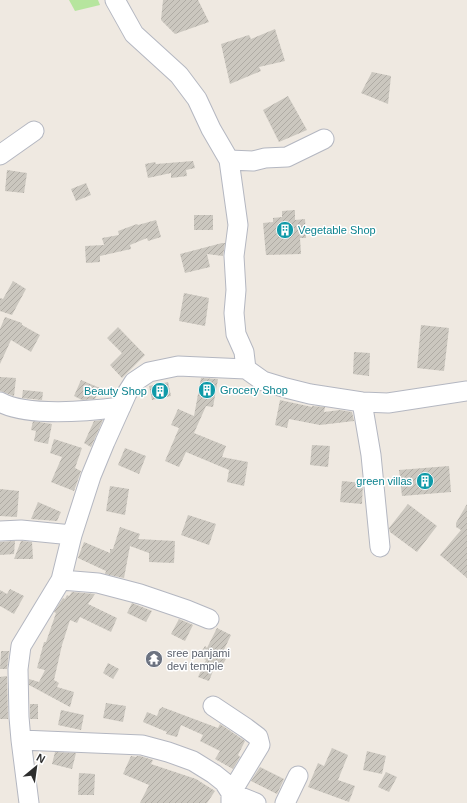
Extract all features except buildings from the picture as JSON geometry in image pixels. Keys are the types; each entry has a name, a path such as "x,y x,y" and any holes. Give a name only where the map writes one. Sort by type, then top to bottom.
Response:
{"street":[{"path":"115,0 134,34 179,75 197,99 211,130 229,160 238,225 234,256 236,290 234,313 236,334 244,352 246,369"},
{"path":"0,155 34,131"},
{"path":"229,160 253,161 265,158 286,157 324,139"},
{"path":"29,803 19,717 18,669 21,646 61,580 72,535 91,476 121,407 134,382 150,372 178,366 246,369 263,381 286,388 310,394 362,402 388,403 467,391"},
{"path":"0,402 7,405 38,411 93,411 121,407"},
{"path":"362,402 371,454 380,546"},
{"path":"0,531 21,530 72,535"},
{"path":"61,580 98,583 140,594 187,610 209,620"},
{"path":"213,706 258,737 260,745 231,798"},
{"path":"21,740 142,745 168,752 193,761 214,774 224,782 231,798"},
{"path":"285,803 298,776"},
{"path":"231,798 256,803"}],"green space":[{"path":"69,0 98,0 100,5 75,11"}],"place":[{"name":"Vegetable Shop","path":"285,230"},
{"name":"Grocery Shop","path":"207,390"},
{"name":"Beauty Shop","path":"160,391"},
{"name":"green villas","path":"425,481"},
{"name":"sree panjami devi temple","path":"154,659"}]}
